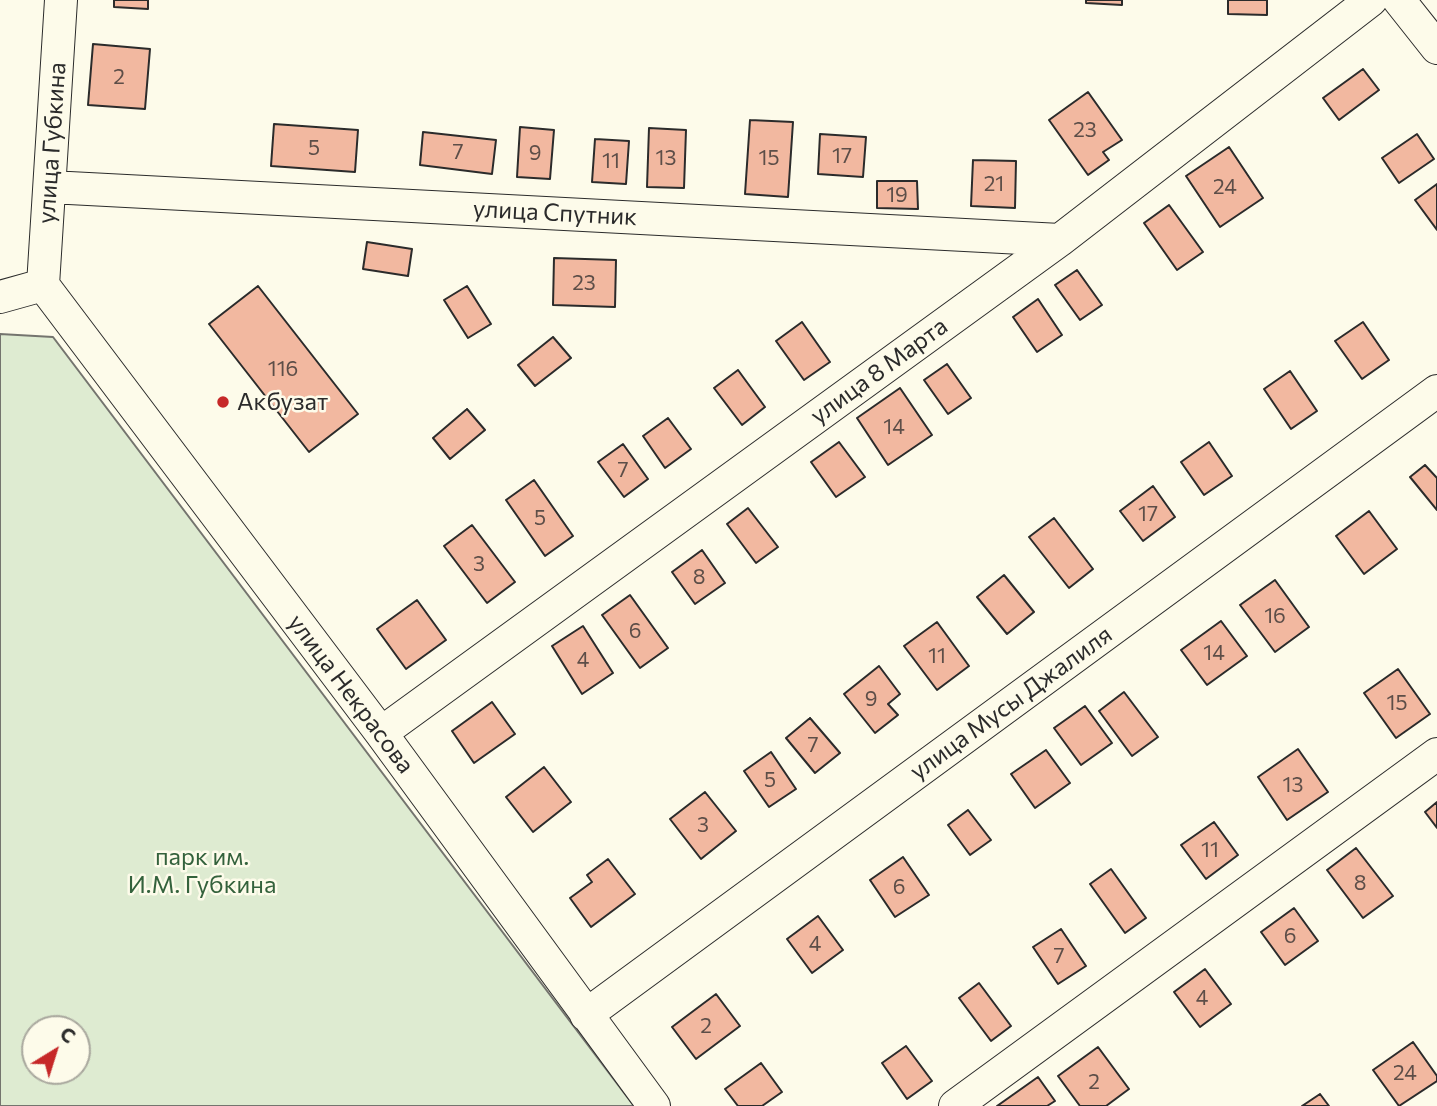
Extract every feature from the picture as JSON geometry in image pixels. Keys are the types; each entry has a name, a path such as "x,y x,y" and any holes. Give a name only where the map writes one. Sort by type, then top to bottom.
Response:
{"street":[{"name":"улица Губкина","path":"43,285 61,0"},
{"name":"улица 8 Марта","path":"381,733 1060,240 1371,0"},
{"path":"1399,0 1437,48"},
{"name":"улица Спутник","path":"50,187 1060,240"},
{"path":"0,297 43,285"},
{"name":"улица Некрасова","path":"43,285 381,733 654,1106"},
{"name":"улица Мусы Джалиля","path":"586,1015 1437,391"},
{"path":"955,1106 1437,754"}],"green space":[{"name":"парк им. И.М. Губкина","path":"0,334 53,337 634,1106 0,1106"}],"building":[{"path":"114,0 148,0 148,9 114,7"},
{"path":"1086,0 1122,0 1122,5 1086,3"},
{"path":"1228,0 1267,0 1267,15 1228,14"},
{"path":"93,44 150,49 145,109 88,105"},
{"path":"1363,69 1379,90 1339,120 1323,98"},
{"path":"1088,92 1122,140 1103,152 1109,160 1088,175 1049,120"},
{"path":"750,120 793,122 788,197 745,194"},
{"path":"274,124 358,130 355,172 271,166"},
{"path":"520,127 554,130 550,179 517,177"},
{"path":"649,128 686,130 684,188 647,187"},
{"path":"423,132 496,140 492,174 420,165"},
{"path":"820,134 866,137 863,177 818,174"},
{"path":"1417,134 1434,159 1399,183 1382,158"},
{"path":"595,139 629,141 626,184 592,182"},
{"path":"1229,147 1263,198 1220,227 1186,176"},
{"path":"973,160 1016,161 1015,208 971,206"},
{"path":"877,181 917,181 918,209 877,208"},
{"path":"1437,184 1437,230 1415,200"},
{"path":"1169,205 1203,252 1177,270 1144,223"},
{"path":"367,242 412,249 408,276 363,269"},
{"path":"554,258 616,260 615,307 553,305"},
{"path":"1077,270 1102,305 1080,320 1055,285"},
{"path":"258,286 358,414 309,452 209,324"},
{"path":"467,286 491,324 468,338 444,300"},
{"path":"1038,299 1062,335 1037,352 1013,317"},
{"path":"802,322 830,362 804,380 776,341"},
{"path":"1363,322 1389,360 1362,379 1335,341"},
{"path":"553,337 571,358 535,386 518,365"},
{"path":"947,364 971,398 948,414 924,380"},
{"path":"738,370 765,407 742,425 714,388"},
{"path":"1290,371 1317,411 1291,429 1264,389"},
{"path":"900,388 932,435 888,465 857,418"},
{"path":"467,409 485,430 450,459 433,438"},
{"path":"668,418 691,449 665,468 643,436"},
{"path":"839,442 865,477 836,497 811,462"},
{"path":"1209,442 1232,476 1204,495 1181,462"},
{"path":"623,444 648,479 624,497 598,462"},
{"path":"1425,465 1437,478 1437,510 1410,477"},
{"path":"534,480 573,536 545,556 506,500"},
{"path":"1153,486 1175,517 1143,541 1120,511"},
{"path":"748,508 778,547 756,563 727,524"},
{"path":"1369,511 1397,549 1364,574 1336,536"},
{"path":"1054,518 1093,569 1069,588 1029,537"},
{"path":"472,525 515,582 487,603 444,546"},
{"path":"702,550 725,583 695,604 672,572"},
{"path":"1004,575 1034,612 1007,634 977,597"},
{"path":"1275,580 1309,627 1275,652 1240,605"},
{"path":"630,595 668,648 640,668 602,615"},
{"path":"417,600 446,640 406,669 377,629"},
{"path":"1221,621 1247,656 1207,685 1181,650"},
{"path":"937,622 969,666 937,690 904,646"},
{"path":"583,626 613,673 582,694 552,646"},
{"path":"879,666 900,694 888,704 898,715 875,733 844,694"},
{"path":"1398,669 1430,714 1396,738 1364,693"},
{"path":"1124,692 1158,737 1132,756 1099,711"},
{"path":"492,702 515,734 474,763 452,731"},
{"path":"1085,706 1112,743 1081,765 1054,728"},
{"path":"810,718 840,753 815,773 786,738"},
{"path":"1298,749 1328,792 1287,820 1258,777"},
{"path":"1046,750 1070,783 1035,808 1011,774"},
{"path":"771,752 796,789 769,807 744,771"},
{"path":"544,767 571,802 533,832 506,797"},
{"path":"705,792 736,831 701,859 670,819"},
{"path":"1437,802 1437,828 1425,812"},
{"path":"968,810 991,840 970,855 948,825"},
{"path":"1214,822 1238,855 1206,879 1181,845"},
{"path":"1356,848 1393,896 1363,918 1327,870"},
{"path":"903,857 929,895 895,917 870,880"},
{"path":"608,859 635,894 591,927 570,898 592,882 587,875"},
{"path":"1111,869 1146,918 1125,933 1090,884"},
{"path":"1294,908 1318,941 1285,965 1261,932"},
{"path":"818,916 843,950 812,973 787,939"},
{"path":"1061,929 1086,966 1058,984 1033,947"},
{"path":"1205,969 1231,1004 1200,1027 1174,992"},
{"path":"979,983 1011,1026 991,1041 959,998"},
{"path":"716,994 740,1026 696,1059 672,1027"},
{"path":"1413,1042 1437,1076 1437,1081 1399,1106 1373,1070"},
{"path":"906,1046 932,1081 907,1099 882,1063"},
{"path":"1098,1047 1129,1089 1106,1106 1080,1106 1058,1076"},
{"path":"761,1063 782,1092 762,1106 738,1106 725,1089"},
{"path":"1038,1077 1055,1101 1047,1106 997,1106"},
{"path":"1320,1094 1329,1106 1302,1106"}],"place":[{"name":"Акбузат","path":"223,402"}]}
